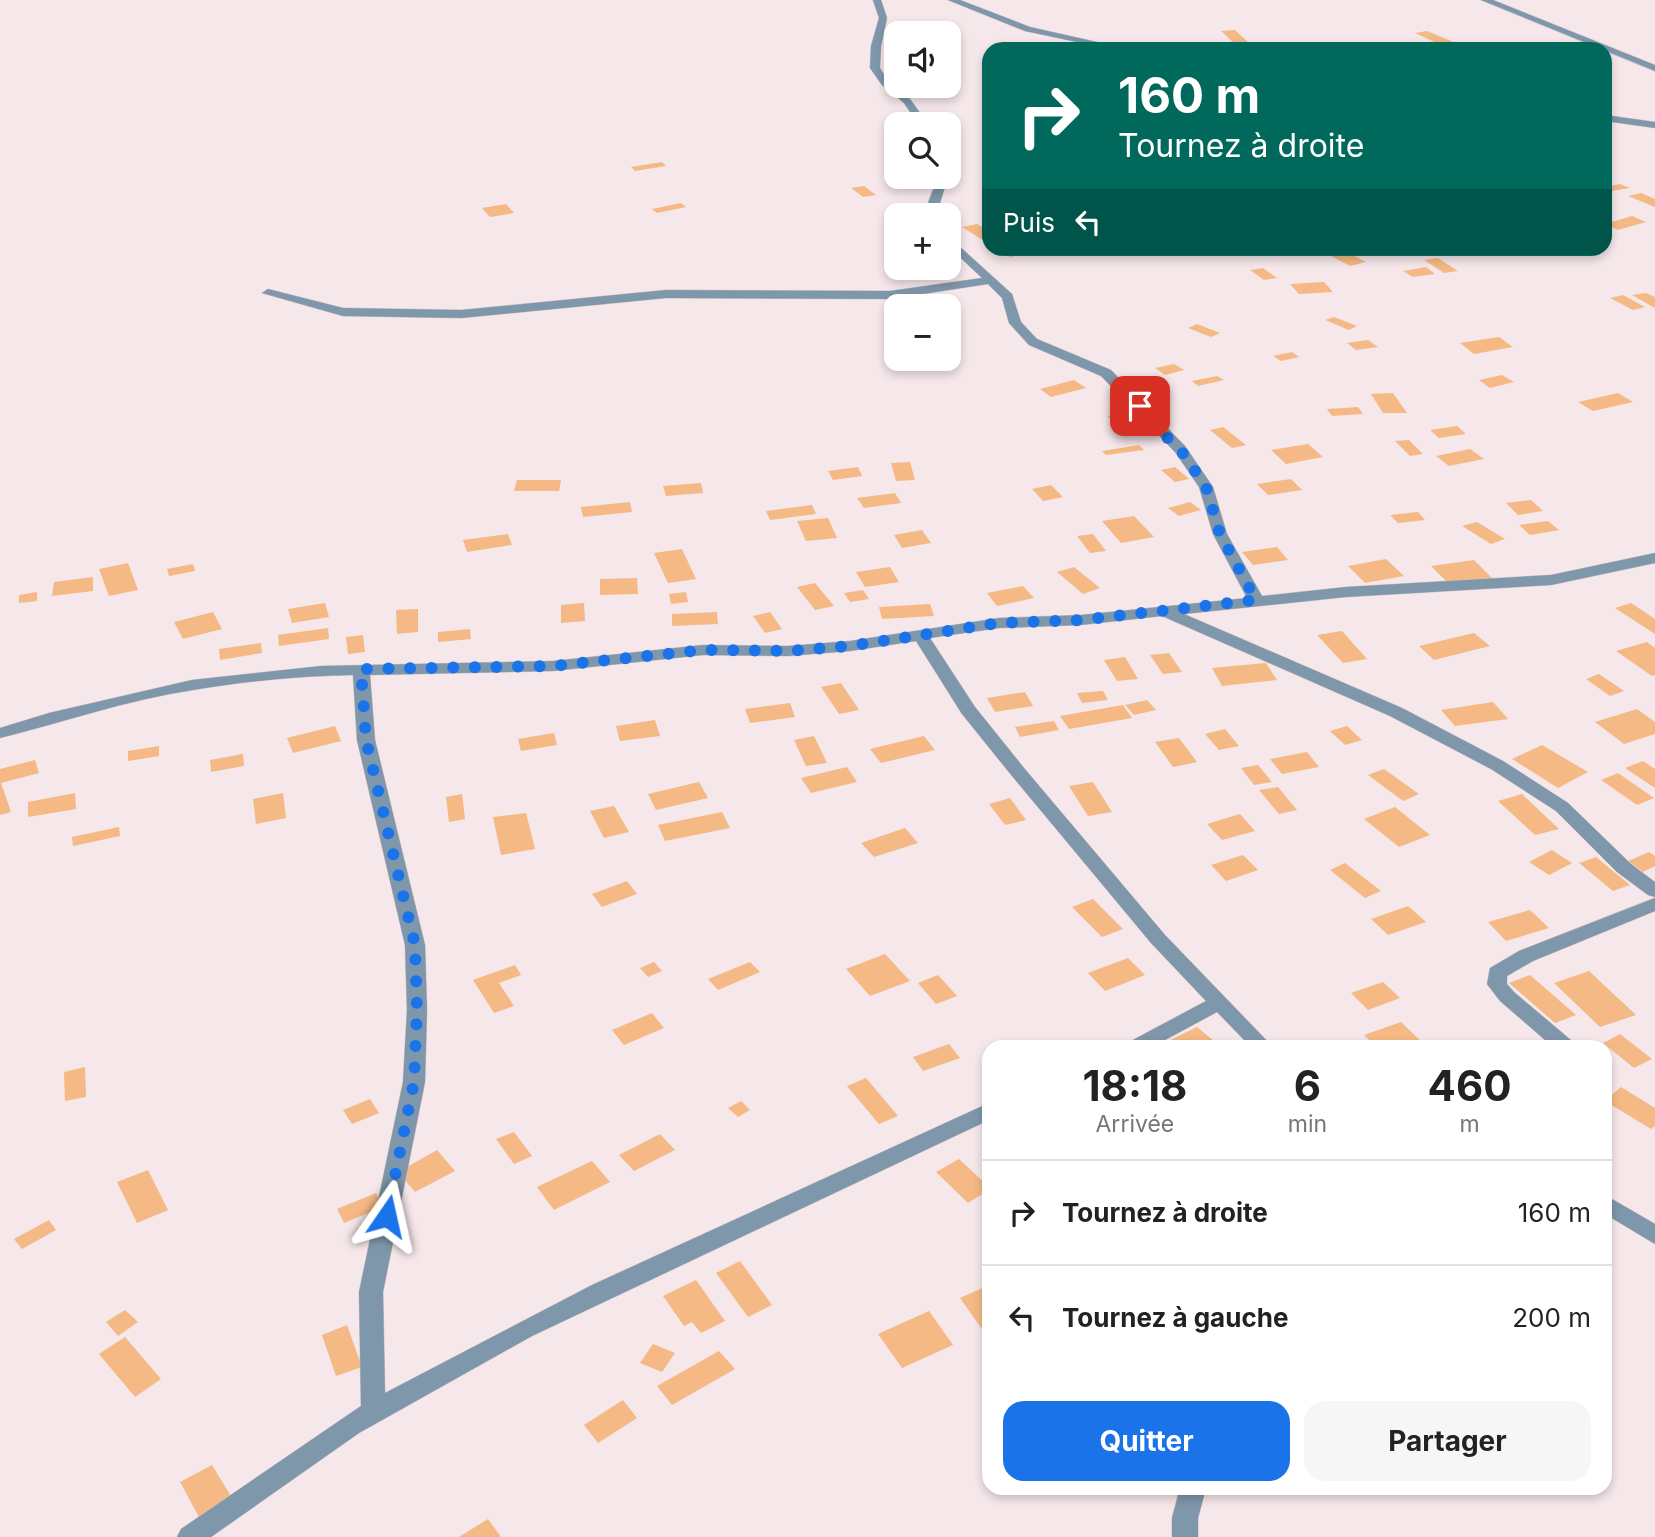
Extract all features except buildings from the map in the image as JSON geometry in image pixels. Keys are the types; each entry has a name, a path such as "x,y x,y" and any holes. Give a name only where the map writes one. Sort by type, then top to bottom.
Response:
{"street":[{"path":"877,0 883,18 876,46 875,68 885,83 907,101 914,112"},
{"path":"953,0 1028,29 1090,42"},
{"path":"1485,0 1590,42"},
{"path":"1612,51 1655,68"},
{"path":"1612,119 1655,125"},
{"path":"961,251 1008,297 1015,323 1033,342 1106,373 1180,449 1206,487 1220,534 1256,600"},
{"path":"268,293 343,312 461,314 666,294 890,295 992,280"},
{"path":"0,733 48,718 192,685 361,669 553,666 703,650 788,651 999,623 1081,620 1256,600 1551,580 1655,558"},
{"path":"1162,610 1396,712 1497,765 1562,807 1624,868 1655,891"},
{"path":"920,635 968,710 1009,762 1158,939 1256,1040"},
{"path":"361,669 366,740 415,945 417,1010 414,1082 371,1292 373,1412"},
{"path":"1558,1040 1508,1000 1497,986 1497,973 1526,956 1655,904"},
{"path":"1149,1040 1218,1003"},
{"path":"190,1537 373,1412 591,1294 982,1114"},
{"path":"1612,1207 1655,1235"},
{"path":"1185,1537 1185,1518 1191,1495"}],"route":[{"path":"387,1216 414,1082 417,1010 415,945 366,740 361,669 553,666 703,650 788,651 850,646 999,623 1081,620 1256,600 1220,534 1206,487 1180,449 1161,432 1140,406"}]}
